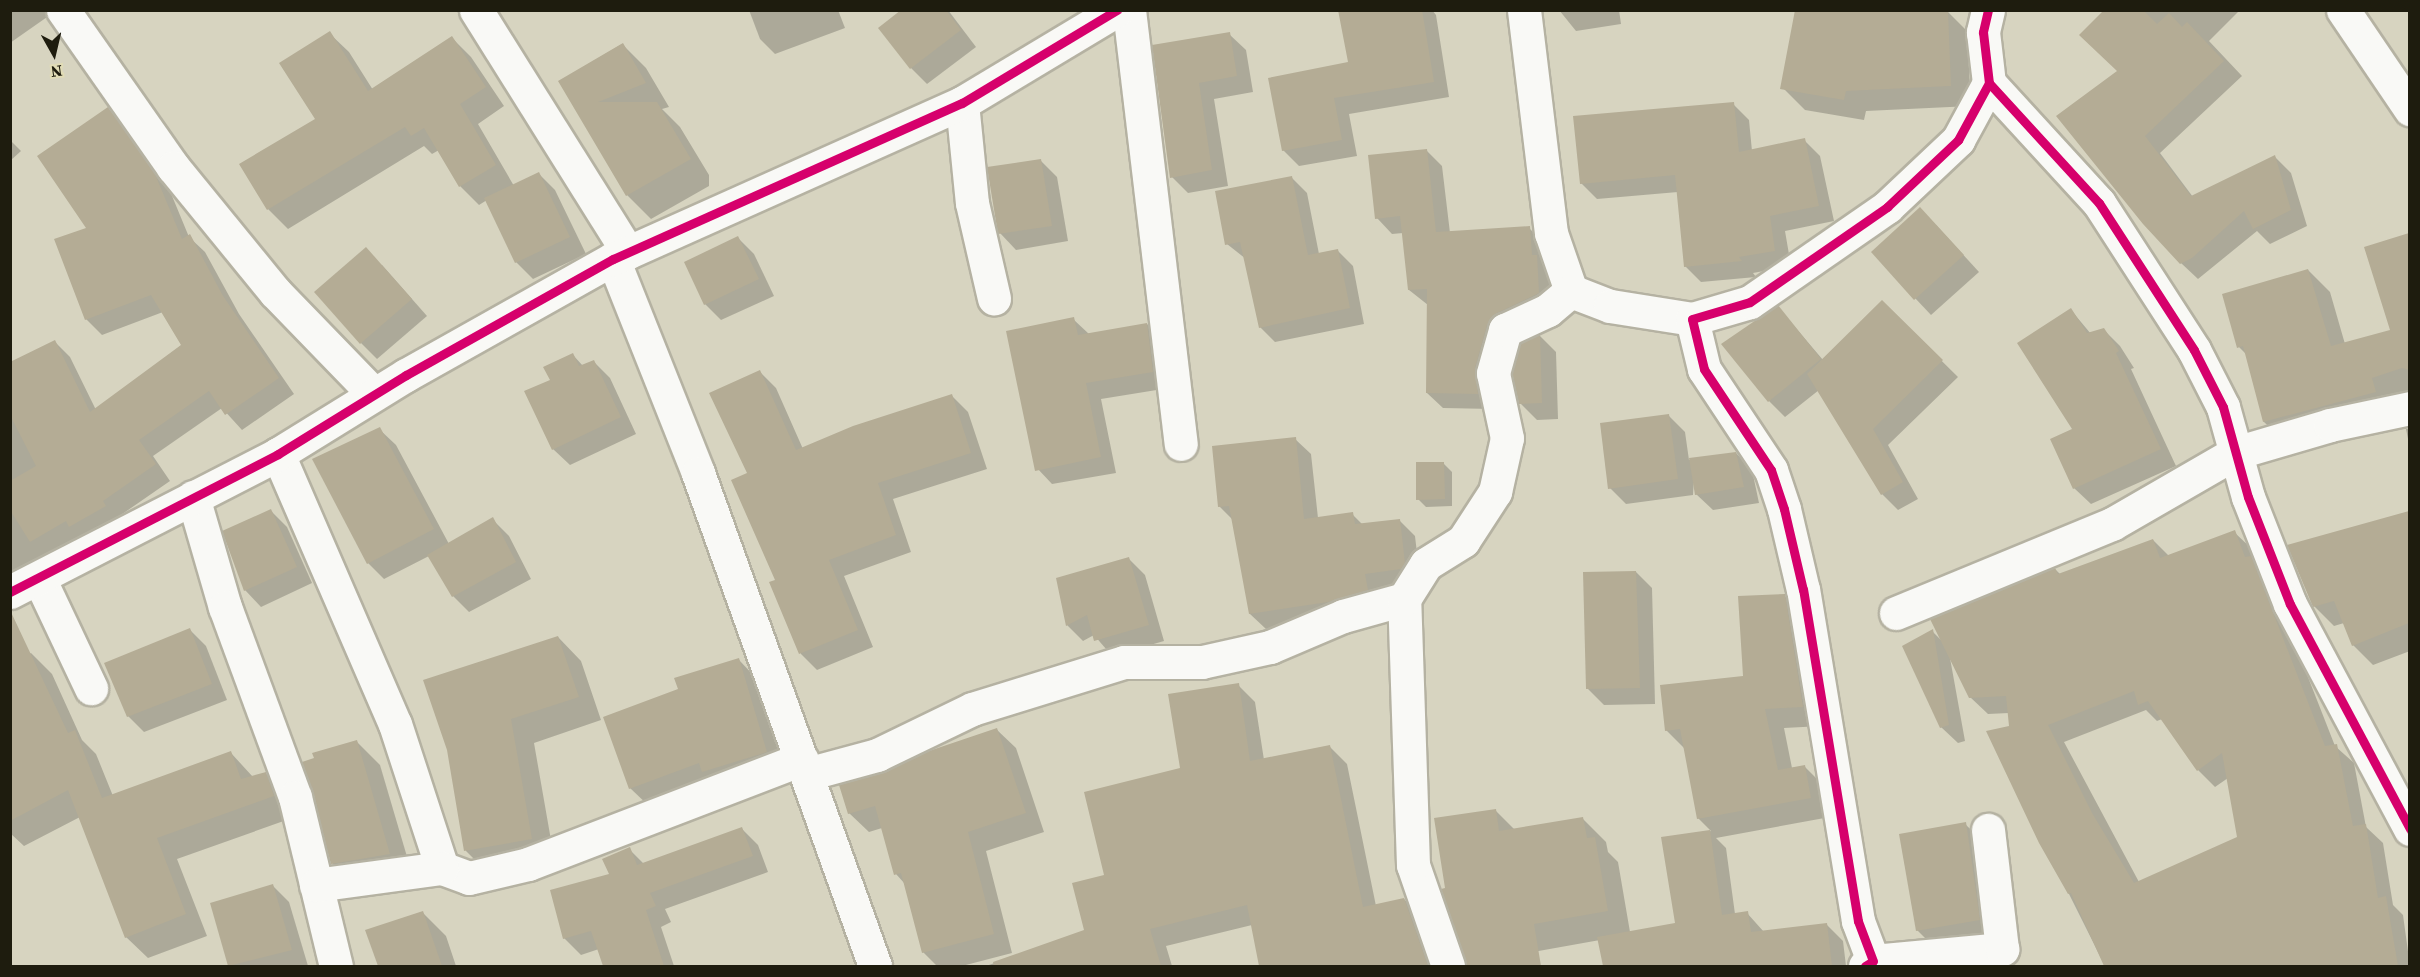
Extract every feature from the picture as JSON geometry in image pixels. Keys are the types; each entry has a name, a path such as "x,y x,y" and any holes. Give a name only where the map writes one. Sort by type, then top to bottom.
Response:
{"street":[{"path":"63,10 173,166 268,283 374,394"},
{"path":"476,10 620,256 875,966"},
{"path":"91,688 25,585 278,454 374,394 620,256 962,103 1117,10"},
{"path":"1129,10 1181,444"},
{"path":"1524,10 1551,233 1571,291 1610,306 1692,319 1750,302 1887,207 1958,140 1989,83 1983,32 1988,10"},
{"path":"2343,10 2409,109"},
{"path":"1989,83 2099,202 2194,350 2223,407 2248,497 2290,604 2409,830"},
{"path":"962,103 972,203 994,298"},
{"path":"1448,966 1413,865 1404,599 1426,564 1463,541 1496,492 1507,438 1492,373 1505,330 1548,310 1571,291"},
{"path":"1692,319 1704,369 1771,470 1784,509 1803,590 1858,921 1869,964 2002,949 1988,830"},
{"path":"1896,613 2112,524 2235,453 2330,425 2409,408"},
{"path":"278,454 395,724 442,868"},
{"path":"194,497 225,607 294,797 336,966"},
{"path":"316,885 442,868 469,878 528,864 804,766 877,754 972,709 1124,662 1202,662 1270,647 1343,616 1404,599"}],"building":[{"path":"901,10 946,10 961,30 910,69 878,28"},
{"path":"1338,10 1422,10 1434,82 1334,98 1342,140 1282,151 1268,78 1348,62"},
{"path":"1795,10 1948,10 1951,86 1846,91 1844,100 1780,89"},
{"path":"2104,10 2143,10 2157,24 2169,13 2182,27 2187,22 2224,61 2145,136 2191,196 2275,155 2291,210 2253,229 2244,211 2192,258 2180,264 2143,224 2056,116 2117,71 2079,35"},
{"path":"330,31 368,91 452,36 486,87 460,104 496,165 459,187 424,128 411,136 405,127 267,210 239,164 315,119 279,63"},
{"path":"1230,32 1237,76 1199,83 1212,170 1170,178 1152,45"},
{"path":"623,43 646,83 598,102 657,102 691,159 626,196 558,81"},
{"path":"1734,102 1739,152 1805,138 1819,206 1770,216 1775,251 1739,257 1742,261 1684,267 1675,175 1580,184 1573,116"},
{"path":"108,107 155,174 182,239 190,234 223,296 279,378 225,415 209,391 139,440 156,464 103,501 106,506 69,527 66,521 30,542 10,510 10,481 36,466 10,415 10,362 55,340 90,412 181,345 151,295 85,320 54,239 86,228 37,156"},
{"path":"1427,149 1436,232 1530,226 1532,255 1537,255 1539,293 1497,313 1487,325 1475,368 1478,394 1426,393 1427,289 1408,290 1400,216 1375,219 1368,155"},
{"path":"1041,159 1052,226 998,234 987,167"},
{"path":"539,172 570,237 515,263 484,198"},
{"path":"1292,176 1308,255 1338,249 1350,308 1259,328 1240,242 1225,245 1215,191"},
{"path":"1920,207 1964,255 1914,300 1871,252"},
{"path":"2409,233 2409,370 2402,368 2372,378 2376,392 2263,422 2243,346 2237,348 2222,294 2308,269 2331,346 2390,330 2364,247"},
{"path":"738,236 759,279 704,305 684,262"},
{"path":"366,247 412,299 360,344 314,292"},
{"path":"1882,300 1943,360 1873,429 1903,482 1881,495 1807,374"},
{"path":"1778,305 1821,359 1768,402 1721,344"},
{"path":"2071,308 2087,333 2104,328 2119,351 2116,353 2161,449 2073,489 2050,439 2072,429 2017,343"},
{"path":"1074,317 1078,335 1147,323 1153,372 1086,383 1101,457 1035,471 1006,331"},
{"path":"1540,334 1542,403 1519,404 1512,374 1521,343"},
{"path":"573,353 579,366 594,360 621,417 552,450 524,391 550,380 543,367"},
{"path":"760,370 796,450 853,426 952,394 971,453 878,483 896,535 829,560 858,630 799,654 769,582 775,580 731,480 747,473 709,393"},
{"path":"1669,414 1678,479 1608,489 1600,423"},
{"path":"380,427 434,529 367,564 312,459"},
{"path":"1296,437 1304,519 1353,512 1355,524 1400,519 1405,563 1401,569 1365,574 1368,590 1328,602 1249,614 1229,506 1218,507 1212,446"},
{"path":"1736,452 1744,487 1695,495 1689,458"},
{"path":"1416,462 1444,462 1445,499 1416,500"},
{"path":"271,509 297,567 244,591 222,531"},
{"path":"2409,511 2409,623 2352,646 2334,601 2313,607 2287,545"},
{"path":"493,517 516,562 452,597 427,555"},
{"path":"2235,530 2245,557 2251,556 2325,746 2337,744 2353,826 2366,824 2378,898 2386,896 2398,966 2104,966 2071,893 2068,894 2039,843 1986,731 2009,726 2006,696 1969,698 1930,619 2055,568 2058,574 2153,539 2160,558","holes":["2134,691 2138,705 2148,701 2197,771 2222,753 2237,837 2134,883 2092,813 2048,725"]},
{"path":"1129,557 1149,625 1094,641 1087,615 1066,626 1056,578"},
{"path":"1636,571 1640,688 1586,689 1583,572"},
{"path":"1785,594 1803,707 1765,709 1778,770 1805,765 1811,798 1697,819 1680,729 1665,731 1660,685 1743,676 1738,596"},
{"path":"10,610 68,733 75,730 102,798 231,751 241,779 266,772 274,796 157,838 186,914 125,938 68,790 10,821"},
{"path":"190,628 212,684 127,717 104,663"},
{"path":"1933,629 1949,725 1940,728 1902,646"},
{"path":"558,636 579,697 511,719 532,839 464,851 447,750 423,680"},
{"path":"739,658 767,752 702,772 699,763 629,789 603,717 678,689 674,678"},
{"path":"1239,683 1250,761 1330,745 1363,907 1404,898 1428,966 1259,966 1247,905 1150,929 1161,966 994,966 993,962 1084,930 1072,883 1104,875 1084,792 1180,768 1168,694"},
{"path":"997,728 1026,813 968,832 994,934 922,953 901,873 894,875 875,806 848,814 839,785 882,773 926,752"},
{"path":"357,740 390,854 331,864 302,762 314,758 312,753"},
{"path":"1496,809 1499,831 1583,817 1587,838 1595,837 1608,911 1534,924 1541,966 1466,966 1441,889 1445,888 1434,818"},
{"path":"1966,822 1980,920 1916,931 1899,834"},
{"path":"742,827 753,856 650,893 656,906 646,910 664,966 603,966 591,931 563,939 550,890 609,874 602,859 630,847 637,865"},
{"path":"1710,830 1722,915 1748,911 1751,932 1827,923 1832,966 1603,966 1597,937 1675,923 1661,837"},
{"path":"273,884 292,950 228,966 210,903"},
{"path":"423,911 442,966 378,966 365,930"}],"cycle path":[{"path":"10,592 278,454 406,375 613,259 962,103 1117,10"},
{"path":"1988,10 1983,32 1989,83 2099,203 2194,350 2223,407 2248,497 2290,604 2410,829"},
{"path":"1865,966 1873,961 1858,921 1803,590 1784,509 1771,470 1704,369 1692,319 1750,302 1887,207 1958,140 1989,83"}]}
